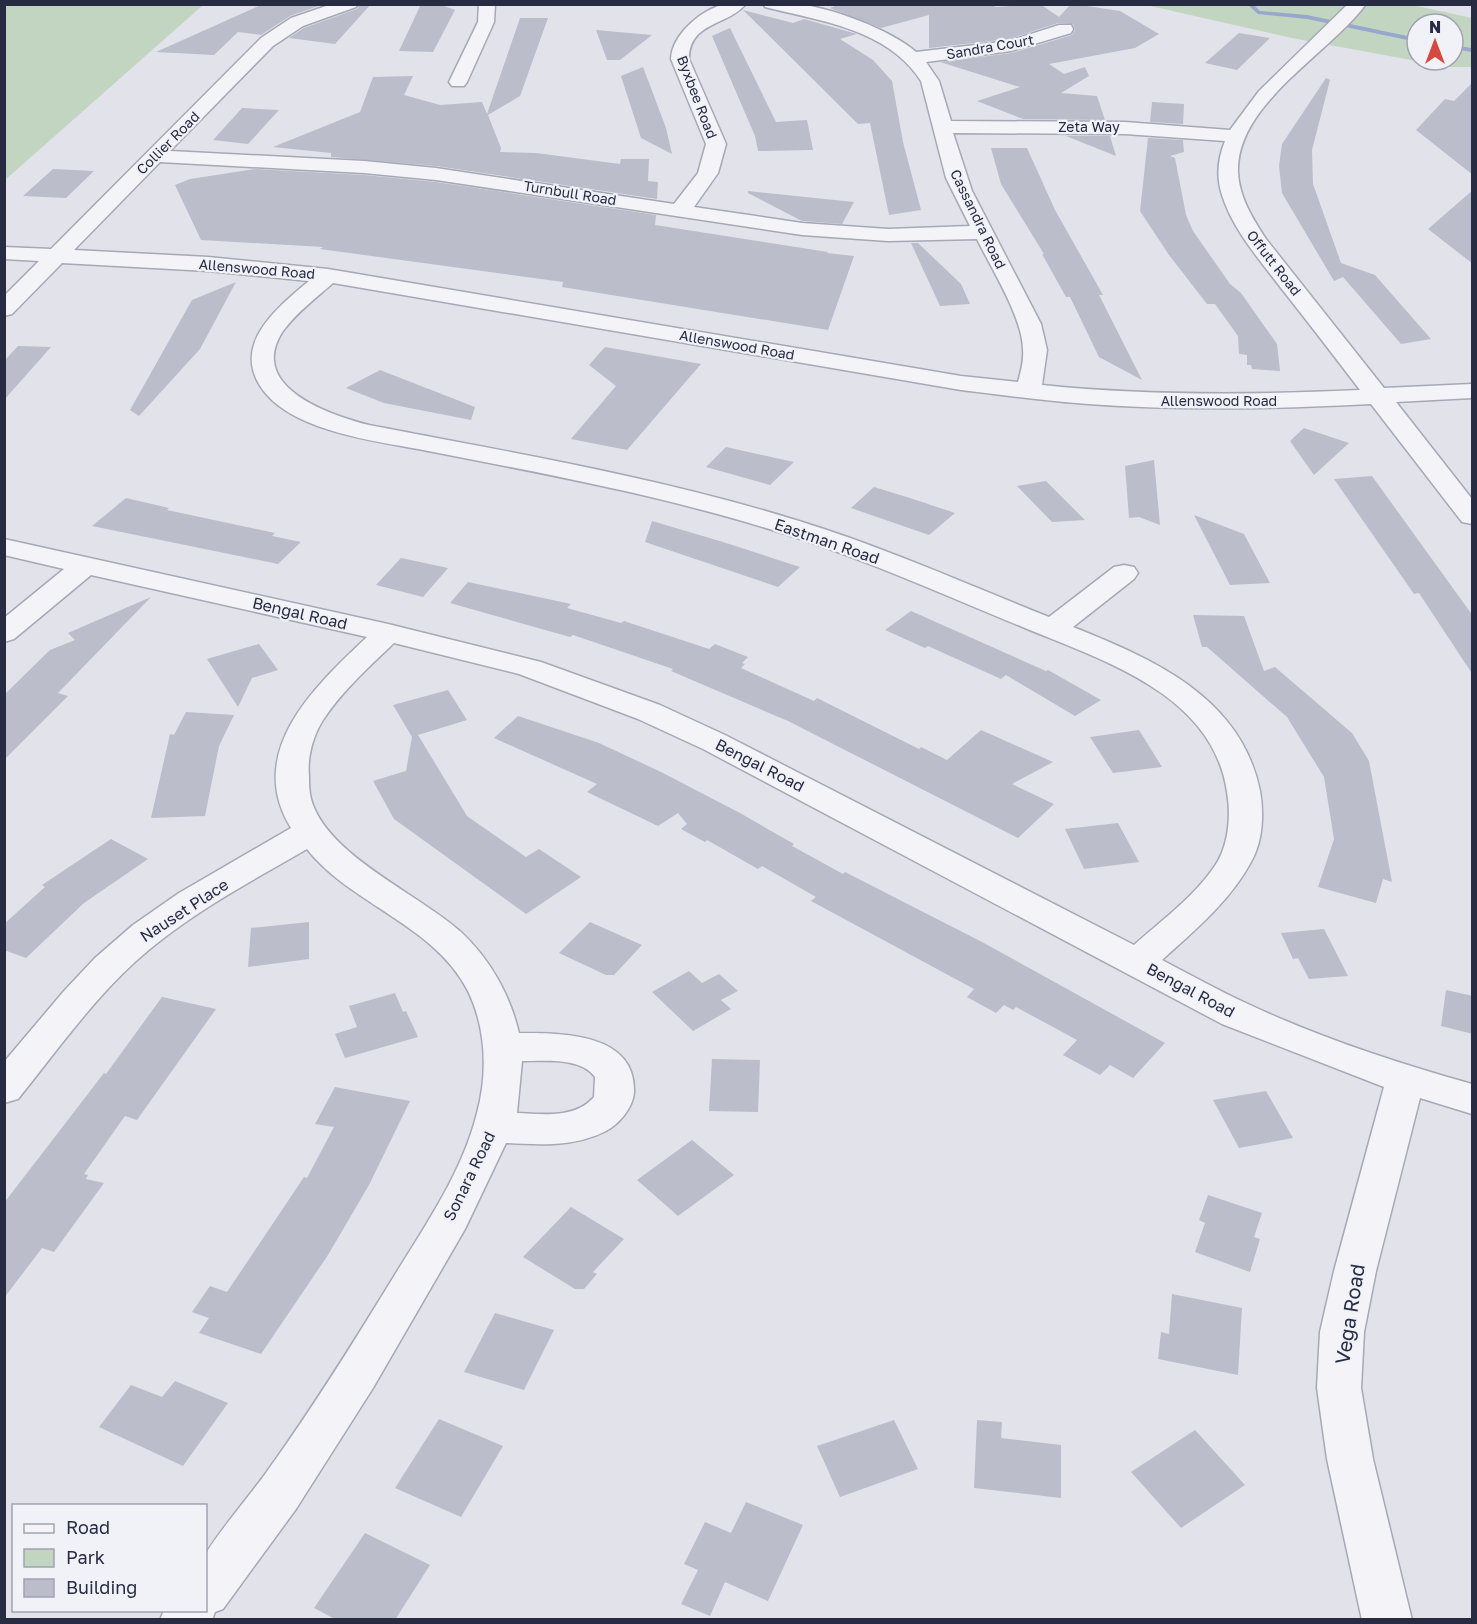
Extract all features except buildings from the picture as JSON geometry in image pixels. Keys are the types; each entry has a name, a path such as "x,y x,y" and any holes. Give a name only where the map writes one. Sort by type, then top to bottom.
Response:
{"street":[{"name":"Collier Road","path":"4,309 267,42 282,31 318,13 350,4"},
{"path":"458,82 486,22 487,4"},
{"name":"Byxbee Road","path":"680,210 704,184 714,159 716,144 678,50 681,41 691,32 738,4"},
{"name":"Cassandra Road","path":"771,4 842,22 874,34 914,58 924,69 943,127 956,180 1030,324 1036,341 1036,358 1028,391"},
{"name":"Offutt Road","path":"1358,4 1252,108 1234,136 1228,164 1231,194 1245,224 1473,516"},
{"name":"Sandra Court","path":"914,58 1011,46 1065,29"},
{"name":"Zeta Way","path":"943,127 1124,126 1234,136"},
{"name":"Turnbull Road","path":"155,156 436,174 802,229 931,235 984,232"},
{"name":"Allenswood Road","path":"4,253 208,264 328,276 961,383 1088,397 1210,402 1473,391"},
{"name":"Eastman Road","path":"328,276 281,321 268,338 263,355 264,372 296,408 324,421 368,432 649,488 790,527 877,558 1052,629 1137,667 1178,691 1210,718 1229,748 1243,780 1246,811 1241,849 1219,884 1138,962"},
{"name":"Bengal Road","path":"4,547 388,633 530,668 649,712 714,742 1235,1014 1309,1046 1405,1081 1473,1099"},
{"path":"4,633 86,565"},
{"path":"1052,629 1124,573"},
{"name":"Sonara Road","path":"207,1591 280,1493 359,1372 465,1191 493,1128 502,1089 502,1047 495,1008 472,968 447,940 338,861 310,832 294,803 291,776 294,748 310,716 330,689 388,633"},
{"name":"Nauset Place","path":"4,1089 86,991 124,951 169,916 310,832"},
{"path":"493,1128 560,1128 582,1124 603,1114 614,1098 616,1081 611,1066 594,1055 572,1049 502,1047"},
{"name":"Vega Road","path":"1387,1620 1350,1459 1339,1388 1342,1332 1355,1270 1405,1081"}],"green space":[{"path":"5,4 203,4 203,5 5,180"},
{"path":"1146,5 1412,5 1444,12 1405,12 1405,59 1292,38"},
{"path":"1465,16 1472,18 1472,67 1465,67"}],"waterway":[{"path":"1249,4 1258,12 1307,17 1405,37"},
{"path":"1465,49 1472,50"}]}
